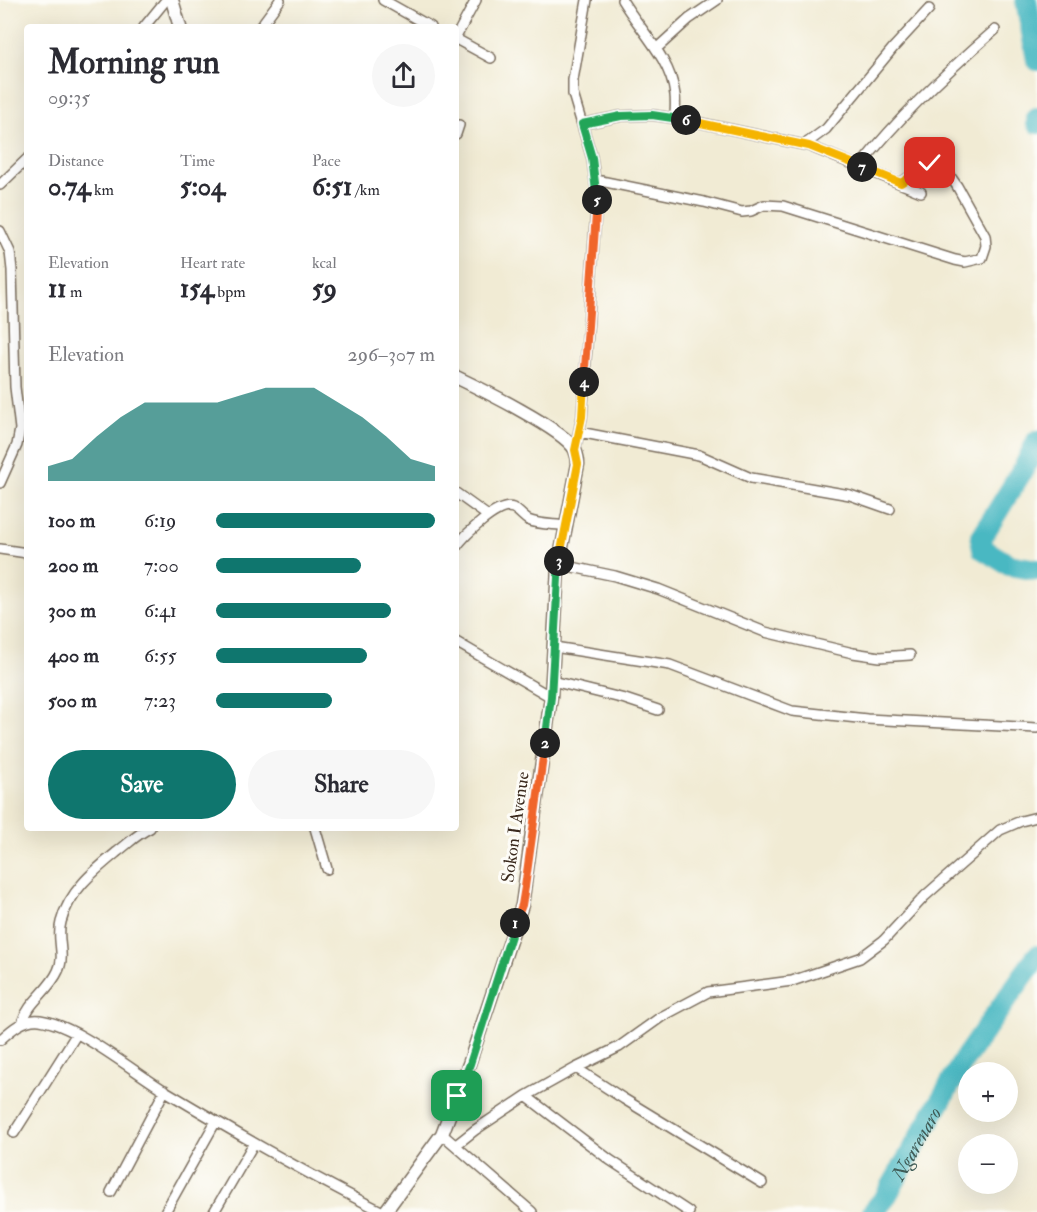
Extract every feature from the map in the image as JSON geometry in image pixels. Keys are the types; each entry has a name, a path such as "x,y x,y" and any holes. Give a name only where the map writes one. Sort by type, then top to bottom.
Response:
{"street":[{"path":"146,24 166,0"},
{"path":"172,0 179,24"},
{"path":"262,24 280,0"},
{"path":"459,32 476,0"},
{"path":"575,450 582,417 597,207 596,180 573,94 573,80 587,0"},
{"path":"635,0 624,3 656,49 670,77 675,95 675,119"},
{"path":"656,49 689,19 717,0"},
{"path":"385,1 426,24"},
{"path":"804,145 826,129 893,48 929,9"},
{"path":"860,166 889,129 994,30"},
{"path":"459,40 491,58"},
{"path":"582,124 621,116 652,115 675,119 804,145 921,192"},
{"path":"596,180 741,212 751,211 764,205 783,206 955,260 965,262 982,258 986,246 985,236 957,186 941,164 935,161 930,163 901,183"},
{"path":"0,185 24,162"},
{"path":"0,231 9,252 12,270 14,377 20,429 17,446 0,483"},
{"path":"459,379 558,434 575,450"},
{"path":"579,432 699,455 751,478 850,495 890,509"},
{"name":"Sokon I Avenue","path":"384,1212 442,1134 470,1064 522,905 551,697 558,564 578,464 575,450"},
{"path":"459,495 488,516"},
{"path":"459,543 488,516 508,508 513,508 532,522 566,526"},
{"path":"0,549 24,553"},
{"path":"558,564 615,576 658,589 765,632 871,656 910,655"},
{"path":"459,644 551,697"},
{"path":"554,647 669,666 792,711 867,719 1037,728"},
{"path":"552,681 625,699 658,710"},
{"path":"456,1145 526,1096 619,1047 661,1017 708,992 792,981 860,958 884,940 925,896 1000,830 1021,820 1037,817"},
{"path":"22,1023 28,1009 53,981 59,969 62,957 60,923 73,897 85,879 98,866 136,834 143,831"},
{"path":"316,831 327,869"},
{"path":"0,1040 22,1023 36,1020 76,1035 254,1143 384,1212"},
{"path":"14,1132 76,1035"},
{"path":"576,1068 762,1183"},
{"path":"111,1192 165,1090"},
{"path":"526,1096 610,1160 689,1212"},
{"path":"165,1212 216,1121"},
{"path":"442,1134 532,1212"},
{"path":"214,1212 254,1143"}],"waterway":[{"name":"Ngarenaro","path":"1026,0 1037,60"},
{"name":"Ngarenaro","path":"1037,118 1037,123"},
{"name":"Ngarenaro","path":"1037,441 1024,468 981,538 983,549 1009,565 1037,570"},
{"name":"Ngarenaro","path":"873,1212 885,1198 965,1058 1037,956"}],"route":[{"path":"457,1096 470,1064 522,905 546,740 551,697 558,567 578,464 575,450 582,417 597,196 596,177 582,124 621,116 652,115 687,120 809,146 901,183 930,163"}]}
